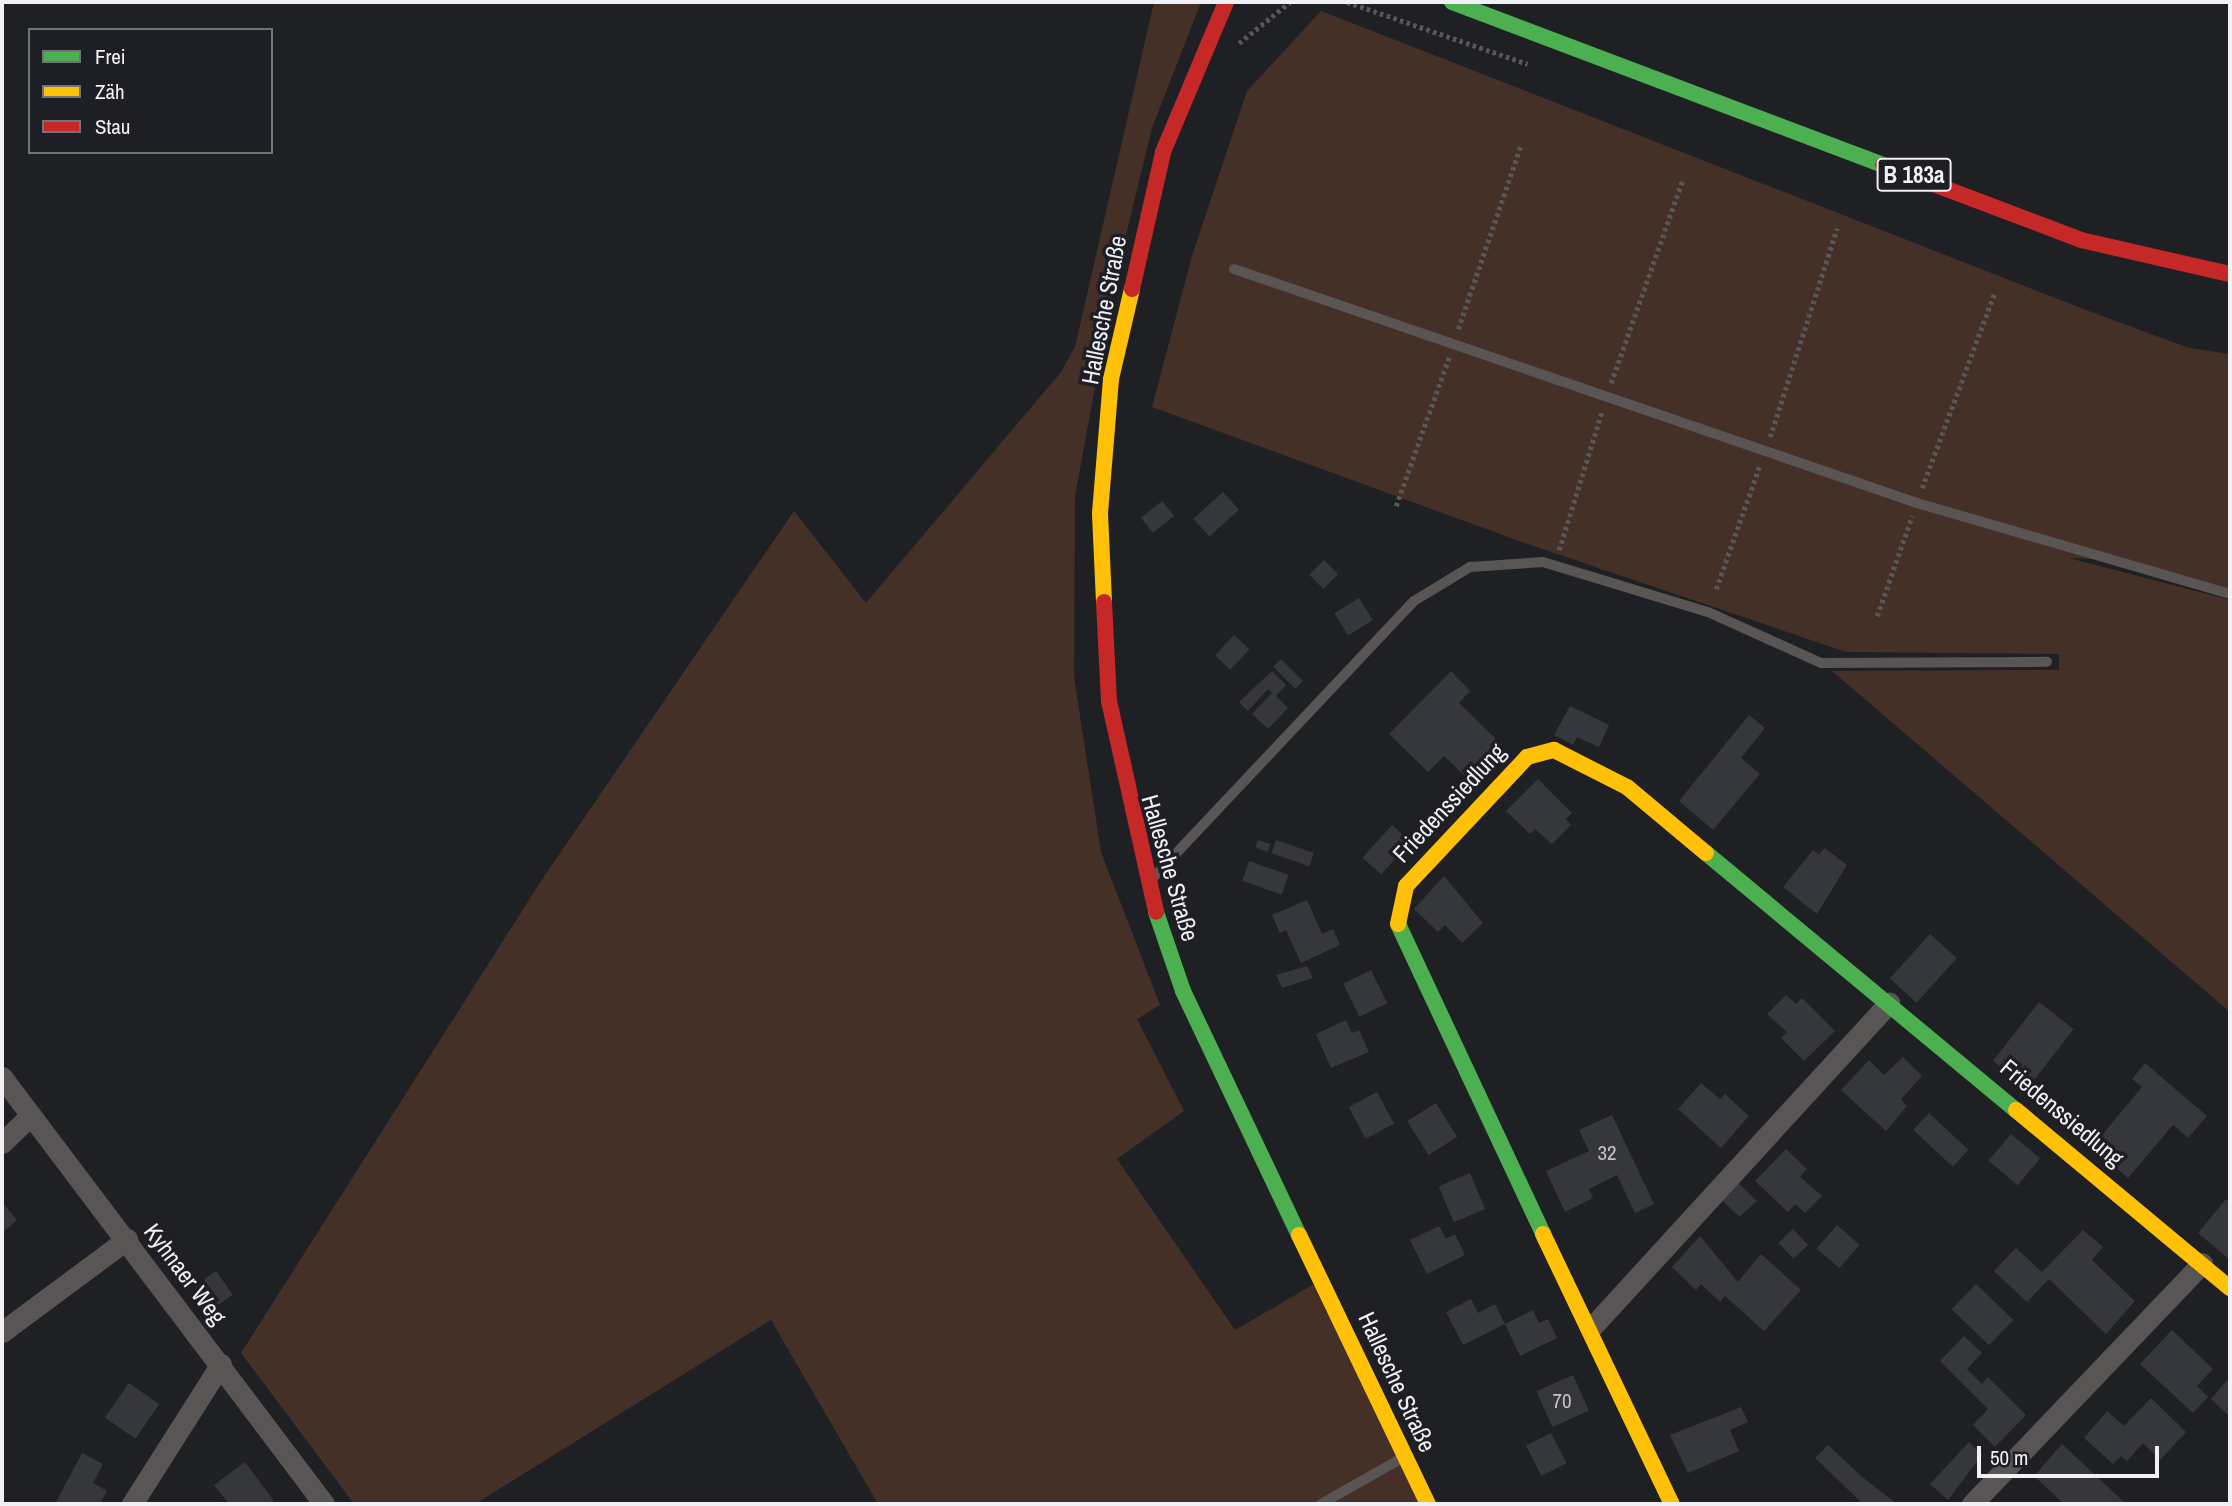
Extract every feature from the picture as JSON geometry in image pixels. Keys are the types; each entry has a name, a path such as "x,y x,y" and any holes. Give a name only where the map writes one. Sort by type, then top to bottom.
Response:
{"street":[{"name":"Hallesche Straße","path":"1226,2 1189,81 1152,194 1111,379 1100,539 1109,701 1147,885 1183,991 1428,1504"},
{"name":"B 183a","path":"1452,2 2081,240 2230,274"},
{"name":"Friedenssiedlung","path":"1672,1504 1592,1328 1398,927 1406,886 1527,757 1553,750 1627,787 2230,1288"},
{"path":"1592,1328 1889,1003"},
{"name":"Kyhnaer Weg","path":"2,1077 127,1239 324,1504"},
{"path":"2,1143 30,1116"},
{"path":"2,1332 127,1239"},
{"path":"1972,1504 2202,1263"},
{"path":"132,1504 220,1364"}],"lane":[{"path":"1234,269 1606,399 1917,503 2093,559 2230,594"},
{"path":"1147,885 1414,601 1470,567 1543,562 1708,612 1821,663 2047,662"},
{"path":"1321,1504 1406,1455"}],"path":[{"path":"1556,558 1606,399 1683,179"},
{"path":"1716,589 1765,452 1838,228"},
{"path":"1877,616 1995,292"}],"shaded area":[{"path":"1154,2 1201,2 1152,128 1114,284 1075,496 1074,677 1101,852 1160,1005 1137,1019 1184,1111 1117,1159 1235,1330 1323,1279 1427,1504 878,1504 771,1320 475,1504 354,1504 241,1353 541,881 794,511 866,603 1061,372 1075,347"},
{"path":"1321,11 2086,310 2189,348 2230,354 2230,592 2110,559 2069,558 2230,600 2230,1012 1832,671 2059,670 2059,654 1846,652 1522,542 1152,407 1192,256 1247,91"}],"building":[{"path":"1223,492 1239,510 1209,537 1193,519"},
{"path":"1162,501 1174,516 1153,533 1141,518"},
{"path":"1324,560 1338,574 1323,589 1309,575"},
{"path":"1359,598 1373,620 1348,635 1334,613"},
{"path":"1234,635 1249,649 1230,670 1215,655"},
{"path":"1281,659 1303,681 1295,689 1273,667"},
{"path":"1272,671 1286,685 1276,696 1288,708 1268,729 1252,714 1272,693 1268,689 1248,711 1239,702"},
{"path":"1451,671 1470,691 1459,703 1502,745 1468,779 1444,756 1428,772 1389,734"},
{"path":"1570,706 1609,725 1599,747 1577,737 1573,745 1554,735"},
{"path":"1749,715 1765,728 1741,758 1760,774 1713,830 1679,801"},
{"path":"1538,779 1572,813 1566,819 1571,825 1552,844 1535,829 1530,834 1506,811"},
{"path":"1392,825 1411,842 1381,874 1363,858"},
{"path":"1258,840 1270,844 1268,852 1256,848"},
{"path":"1276,840 1314,853 1309,866 1271,853"},
{"path":"1825,848 1847,865 1817,914 1783,887 1813,850 1819,854"},
{"path":"1249,861 1289,875 1282,895 1242,881"},
{"path":"1444,876 1483,923 1462,943 1445,925 1438,932 1414,909"},
{"path":"1307,900 1322,934 1333,929 1340,945 1301,963 1286,930 1280,933 1272,915"},
{"path":"1930,934 1957,958 1917,1003 1890,979"},
{"path":"1307,966 1313,978 1282,988 1276,975"},
{"path":"1371,970 1387,1003 1359,1017 1343,984"},
{"path":"1786,995 1796,1004 1802,998 1835,1031 1804,1061 1781,1038 1787,1032 1767,1014"},
{"path":"2039,1002 2074,1029 2027,1088 1993,1061"},
{"path":"1346,1020 1352,1033 1359,1030 1369,1052 1331,1068 1316,1034"},
{"path":"1903,1057 1922,1076 1901,1099 1907,1106 1886,1131 1841,1090 1869,1060 1884,1075"},
{"path":"2145,1063 2207,1116 2188,1138 2173,1125 2128,1178 2092,1147 2142,1087 2132,1079"},
{"path":"1701,1083 1720,1099 1725,1094 1749,1116 1721,1148 1678,1109"},
{"path":"1377,1092 1394,1124 1366,1139 1349,1107"},
{"path":"1436,1103 1457,1137 1428,1155 1407,1121"},
{"path":"1929,1113 1968,1150 1953,1167 1913,1130"},
{"path":"1612,1115 1654,1204 1635,1213 1617,1175 1589,1189 1593,1198 1565,1212 1546,1171 1589,1151 1579,1130"},
{"path":"2011,1134 2040,1158 2018,1185 1989,1161"},
{"path":"1786,1149 1807,1169 1800,1177 1822,1196 1805,1213 1795,1204 1788,1212 1755,1181"},
{"path":"1470,1173 1485,1209 1454,1222 1439,1186"},
{"path":"1738,1183 1757,1201 1739,1217 1723,1201"},
{"path":"2226,1199 2230,1202 2230,1260 2198,1233"},
{"path":"2,1202 17,1220 2,1233"},
{"path":"1837,1225 1860,1245 1839,1268 1817,1248"},
{"path":"1439,1226 1446,1239 1455,1234 1465,1255 1427,1274 1410,1240"},
{"path":"1793,1229 1808,1245 1793,1259 1778,1243"},
{"path":"2083,1230 2103,1247 2092,1260 2135,1301 2106,1334 2049,1279 2027,1302 1994,1271 2016,1248 2042,1272"},
{"path":"1700,1236 1738,1282 1761,1254 1801,1290 1764,1331 1725,1296 1720,1302 1701,1284 1696,1290 1672,1267"},
{"path":"216,1271 233,1295 211,1310 195,1286"},
{"path":"1976,1284 2013,1320 1989,1345 1952,1309"},
{"path":"1471,1299 1478,1313 1495,1304 1505,1324 1463,1345 1446,1312"},
{"path":"1533,1310 1539,1323 1548,1319 1557,1338 1520,1356 1505,1324"},
{"path":"2172,1330 2213,1369 2197,1386 2208,1397 2193,1413 2140,1364"},
{"path":"1964,1336 1982,1353 1967,1369 1982,1384 1988,1377 2026,1415 1995,1447 1973,1425 1988,1409 1940,1361"},
{"path":"1573,1375 1589,1411 1552,1427 1536,1391"},
{"path":"2227,1380 2230,1384 2230,1417 2211,1399"},
{"path":"129,1383 159,1404 135,1439 105,1417"},
{"path":"2151,1398 2186,1432 2160,1460 2143,1443 2127,1461 2121,1456 2113,1464 2084,1438 2107,1411 2124,1426"},
{"path":"1741,1407 1748,1422 1730,1430 1739,1451 1688,1473 1670,1435"},
{"path":"1551,1433 1566,1463 1541,1476 1526,1446"},
{"path":"1969,1442 1982,1455 1948,1500 1930,1484"},
{"path":"2062,1444 2126,1504 2064,1504 2034,1476"},
{"path":"1828,1445 1861,1476 1897,1504 1863,1504 1815,1458"},
{"path":"82,1453 103,1464 93,1483 107,1491 100,1504 55,1504"},
{"path":"245,1462 274,1501 269,1504 229,1504 214,1485"}],"traffic: fast":[{"path":"1452,2 1883,165"},
{"path":"1706,853 2016,1110"},
{"path":"1156,912 1183,991 1299,1235"},
{"path":"1398,924 1543,1234"}],"traffic: slow":[{"path":"1104,602 1100,513 1111,379 1132,289"},
{"path":"1398,924 1406,886 1527,757 1554,750 1627,787 1706,853"},
{"path":"2016,1110 2230,1288"},
{"path":"1543,1234 1672,1504"},
{"path":"1299,1235 1428,1504"}],"traffic: jam":[{"path":"1132,289 1163,152 1226,2"},
{"path":"1883,165 2081,240 2230,274"},
{"path":"1104,602 1109,701 1156,912"}]}
